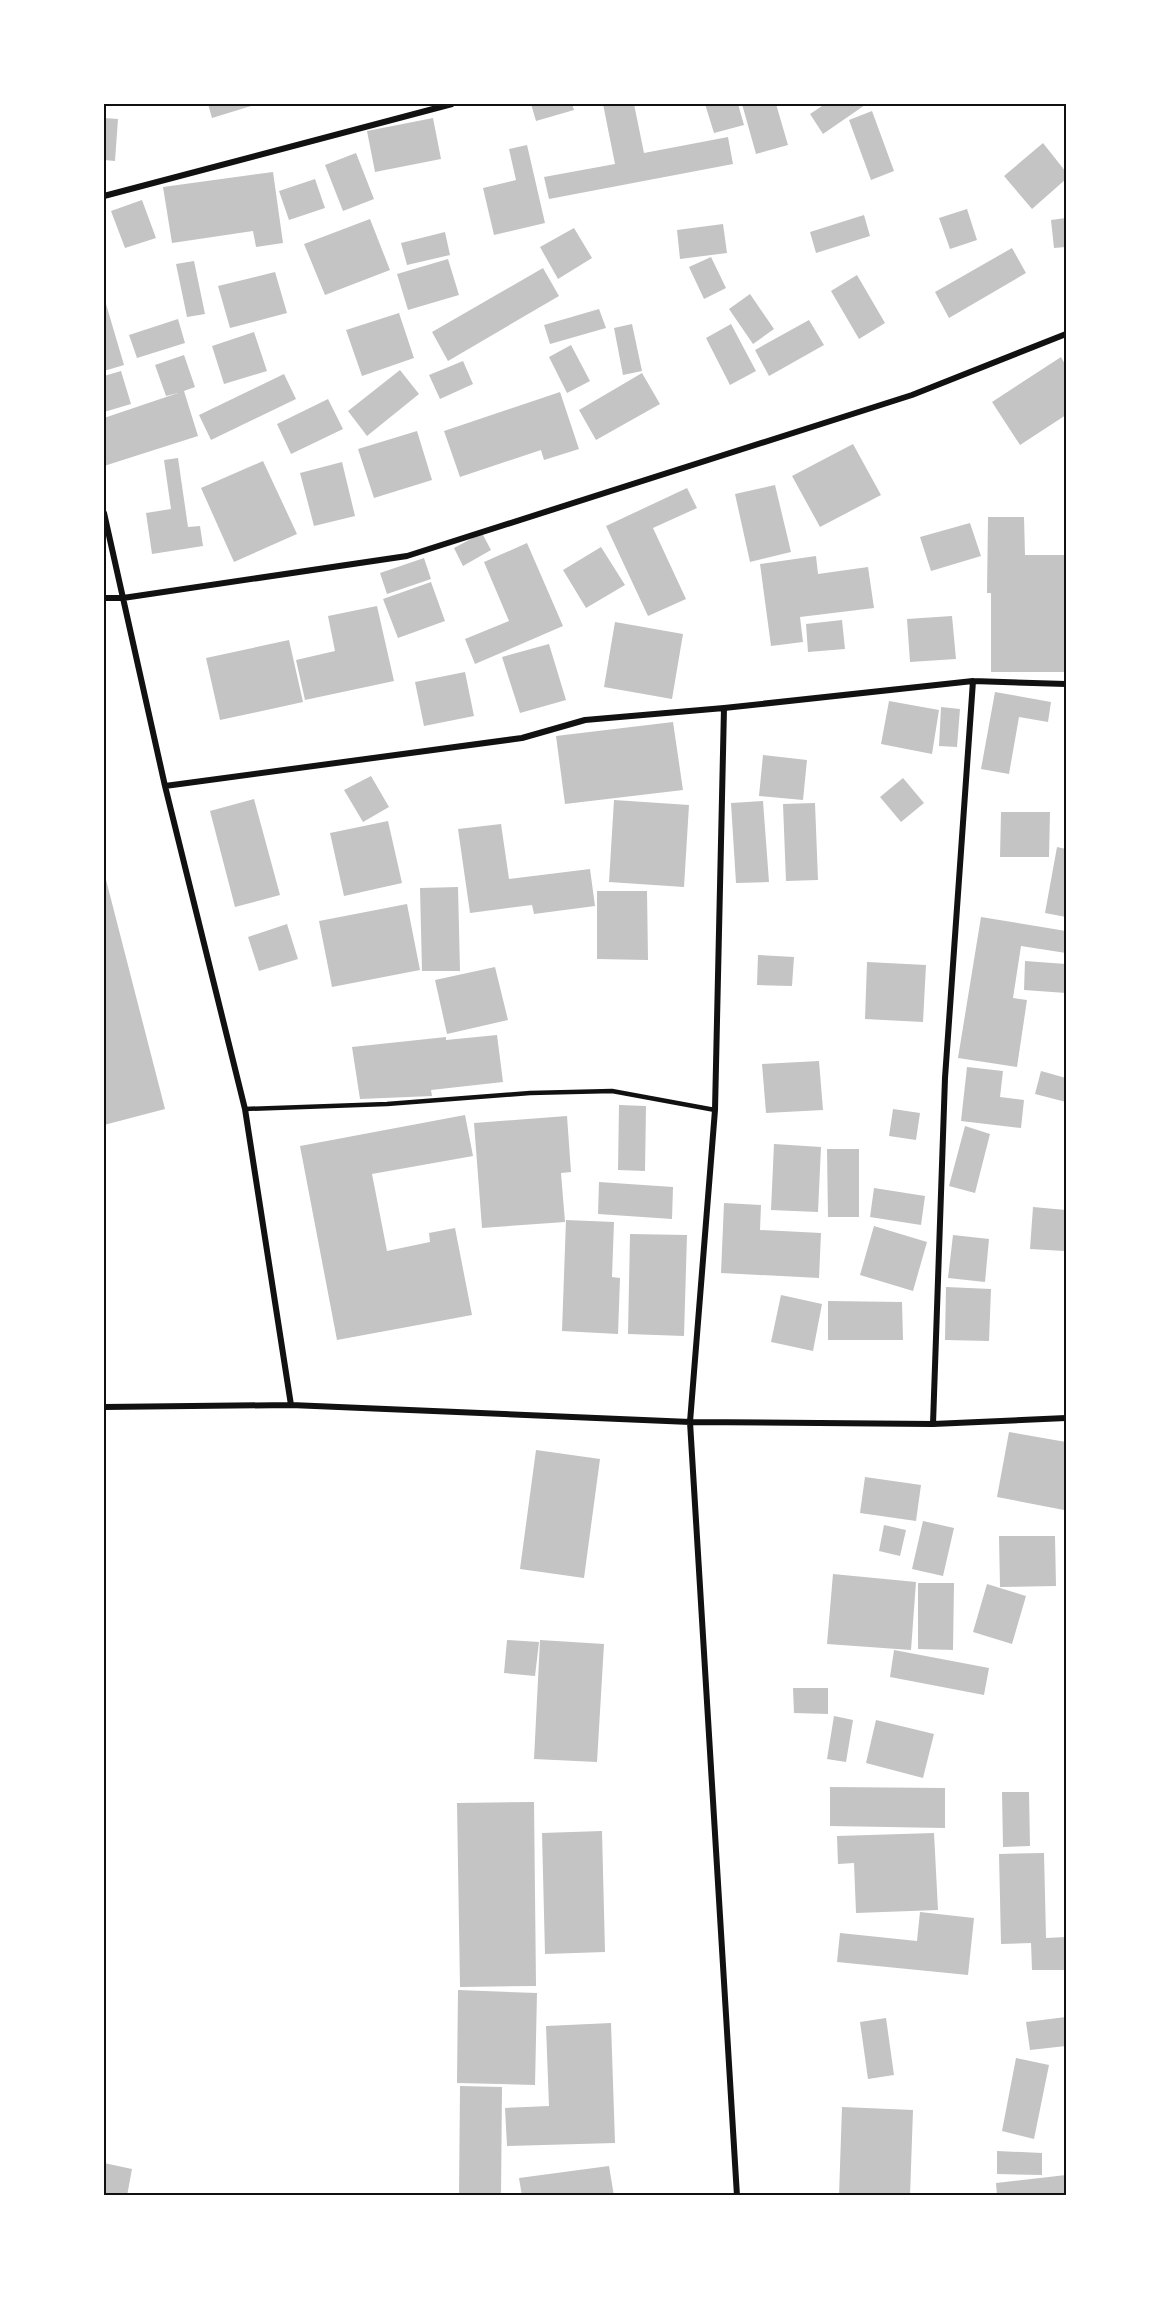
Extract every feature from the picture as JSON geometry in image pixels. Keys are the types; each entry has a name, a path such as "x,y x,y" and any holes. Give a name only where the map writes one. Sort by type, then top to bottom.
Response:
{"street":[{"path":"104,196 452,104"},
{"path":"104,598 123,598 407,556 912,395 1066,334"},
{"path":"104,513 165,786 245,1109 291,1405"},
{"path":"165,786 522,738 585,720 724,708 973,681 1066,684"},
{"path":"933,1424 945,1078 973,681"},
{"path":"724,708 716,1110 690,1422 737,2196"},
{"path":"104,1407 291,1405 690,1422 933,1424 1066,1418"}],"lane":[{"path":"245,1109 387,1104 530,1093 612,1091 716,1110"}],"building":[{"path":"208,104 258,104 212,118"},
{"path":"531,104 572,104 574,110 536,121"},
{"path":"603,104 634,104 644,153 728,137 733,164 549,199 544,177 615,164"},
{"path":"705,104 738,104 744,125 714,133"},
{"path":"742,104 776,104 788,145 756,154"},
{"path":"825,104 865,105 823,134 810,114"},
{"path":"872,111 894,171 871,180 849,120"},
{"path":"104,118 118,119 115,161 104,160"},
{"path":"433,118 441,159 375,172 367,131"},
{"path":"1043,143 1066,172 1066,179 1032,209 1004,176"},
{"path":"527,145 545,223 494,235 483,188 516,180 509,149"},
{"path":"356,153 374,199 343,211 325,165"},
{"path":"273,172 283,243 256,247 253,231 172,243 163,187"},
{"path":"315,179 325,208 289,220 279,191"},
{"path":"142,200 156,238 125,248 111,211"},
{"path":"967,209 977,240 950,249 939,218"},
{"path":"864,215 870,236 816,253 810,232"},
{"path":"1066,218 1066,247 1054,248 1051,220"},
{"path":"370,219 390,270 325,295 304,244"},
{"path":"723,224 727,253 680,259 677,230"},
{"path":"574,228 592,258 558,279 540,247"},
{"path":"445,232 450,255 407,265 401,243"},
{"path":"1012,248 1026,273 949,318 935,292"},
{"path":"711,257 726,288 704,299 689,267"},
{"path":"448,259 459,295 408,310 397,274"},
{"path":"194,261 205,314 187,317 176,264"},
{"path":"543,268 559,296 448,361 432,332"},
{"path":"275,272 287,313 230,328 218,286"},
{"path":"857,275 885,323 859,339 831,291"},
{"path":"750,294 774,329 753,344 729,309"},
{"path":"106,304 124,365 104,371 104,305"},
{"path":"599,309 606,328 550,344 544,325"},
{"path":"399,313 414,358 362,376 346,330"},
{"path":"178,319 185,343 137,358 129,335"},
{"path":"809,320 824,345 769,376 755,350"},
{"path":"632,324 642,371 623,375 614,328"},
{"path":"731,324 756,371 730,385 706,338"},
{"path":"254,332 267,371 224,384 212,346"},
{"path":"571,345 590,381 567,393 549,357"},
{"path":"184,355 195,387 184,391 198,436 104,466 104,418 178,393 166,396 155,365"},
{"path":"1061,357 1066,366 1066,415 1020,445 992,402"},
{"path":"463,361 473,384 440,399 429,375"},
{"path":"400,370 419,394 367,436 348,411"},
{"path":"121,371 131,404 104,412 104,376"},
{"path":"642,373 660,404 596,440 579,410"},
{"path":"284,374 296,399 211,440 199,415"},
{"path":"560,392 579,449 544,460 541,450 460,477 444,431"},
{"path":"328,399 343,429 291,454 277,424"},
{"path":"417,431 432,480 374,498 358,449"},
{"path":"853,444 881,495 820,527 792,476"},
{"path":"178,458 188,527 200,526 203,546 152,554 146,513 171,509 164,460"},
{"path":"263,461 297,534 234,562 201,488"},
{"path":"342,462 355,516 314,526 300,473"},
{"path":"775,485 791,552 750,562 735,494"},
{"path":"687,488 697,508 653,528 686,599 648,616 606,526"},
{"path":"988,517 1024,517 1025,555 1066,555 1066,672 991,672 991,593 987,593"},
{"path":"970,523 981,556 931,571 920,537"},
{"path":"482,533 491,550 463,566 454,548"},
{"path":"527,543 563,626 475,664 465,639 509,621 484,562"},
{"path":"601,547 625,585 586,608 563,570"},
{"path":"816,556 818,574 868,567 874,608 800,617 803,642 771,646 760,564"},
{"path":"424,558 431,579 387,594 380,573"},
{"path":"431,582 445,621 398,638 383,599"},
{"path":"377,606 394,681 305,700 296,660 335,651 328,616"},
{"path":"952,616 956,659 910,662 907,619"},
{"path":"842,620 845,649 808,652 806,624"},
{"path":"615,622 683,634 672,699 604,687"},
{"path":"289,640 303,702 220,720 206,658"},
{"path":"549,644 566,700 520,713 502,657"},
{"path":"465,672 474,716 424,726 415,682"},
{"path":"995,692 1051,702 1048,722 1019,717 1009,774 981,769"},
{"path":"889,701 939,710 932,754 881,744"},
{"path":"941,707 960,709 957,747 939,746"},
{"path":"673,722 683,790 565,804 556,736"},
{"path":"763,755 807,760 803,800 759,796"},
{"path":"371,776 389,807 363,822 344,790"},
{"path":"903,778 924,803 901,822 880,797"},
{"path":"254,799 280,895 235,907 210,811"},
{"path":"614,800 689,805 684,887 609,882"},
{"path":"763,801 769,882 736,883 731,803"},
{"path":"815,803 818,880 786,881 783,804"},
{"path":"1001,812 1050,812 1049,857 1000,857"},
{"path":"388,821 402,883 344,896 330,833"},
{"path":"501,824 509,879 590,869 595,906 534,914 532,905 470,913 458,829"},
{"path":"1057,847 1066,849 1066,917 1045,913"},
{"path":"104,872 165,1109 104,1125"},
{"path":"458,887 460,971 422,971 420,888"},
{"path":"597,891 647,891 648,960 597,959"},
{"path":"407,904 420,970 332,987 319,921"},
{"path":"981,917 1066,931 1066,953 1021,946 1013,998 1027,1000 1017,1067 958,1058"},
{"path":"287,924 298,959 259,971 248,937"},
{"path":"758,955 794,957 792,986 757,985"},
{"path":"1025,961 1066,964 1066,993 1024,990"},
{"path":"867,962 926,965 923,1022 865,1019"},
{"path":"495,967 508,1020 447,1034 435,980"},
{"path":"497,1035 503,1082 431,1090 432,1096 360,1099 352,1047 446,1037 446,1040"},
{"path":"819,1061 823,1110 766,1113 762,1064"},
{"path":"967,1067 1003,1071 1000,1097 1024,1100 1021,1128 961,1121"},
{"path":"1041,1071 1066,1078 1066,1102 1035,1094"},
{"path":"619,1105 646,1106 645,1171 618,1170"},
{"path":"893,1109 920,1113 916,1140 889,1136"},
{"path":"465,1115 473,1156 372,1174 387,1251 430,1242 429,1233 455,1228 472,1315 337,1340 300,1146"},
{"path":"567,1116 571,1172 561,1173 565,1222 482,1228 474,1123"},
{"path":"965,1126 990,1134 975,1193 949,1186"},
{"path":"774,1144 821,1147 818,1212 771,1210"},
{"path":"827,1149 859,1149 859,1217 828,1217"},
{"path":"599,1182 673,1187 672,1219 598,1214"},
{"path":"874,1188 925,1196 921,1225 870,1217"},
{"path":"724,1203 761,1205 760,1230 821,1233 819,1278 721,1273"},
{"path":"1033,1207 1066,1210 1064,1251 1030,1249"},
{"path":"566,1220 614,1222 612,1277 620,1278 618,1334 562,1331"},
{"path":"874,1226 927,1242 913,1291 860,1275"},
{"path":"630,1234 687,1235 684,1336 628,1334"},
{"path":"953,1235 989,1239 985,1282 948,1278"},
{"path":"946,1287 991,1289 989,1341 945,1340"},
{"path":"781,1295 822,1304 813,1351 771,1342"},
{"path":"828,1301 902,1302 903,1340 828,1340"},
{"path":"1009,1432 1066,1442 1064,1510 997,1497"},
{"path":"536,1450 600,1459 584,1578 520,1569"},
{"path":"865,1477 921,1485 916,1521 860,1513"},
{"path":"923,1521 954,1528 943,1576 912,1569"},
{"path":"884,1525 906,1530 900,1556 879,1551"},
{"path":"999,1536 1055,1536 1056,1586 1000,1587"},
{"path":"833,1574 916,1582 911,1650 827,1644"},
{"path":"918,1583 954,1583 953,1650 918,1649"},
{"path":"987,1584 1026,1596 1012,1644 973,1632"},
{"path":"507,1640 539,1642 535,1676 504,1673"},
{"path":"540,1640 604,1644 597,1762 534,1759"},
{"path":"894,1650 989,1668 984,1695 890,1677"},
{"path":"793,1688 828,1688 828,1714 794,1713"},
{"path":"834,1716 853,1720 846,1762 827,1759"},
{"path":"876,1720 934,1734 923,1778 866,1763"},
{"path":"830,1787 945,1788 945,1828 830,1826"},
{"path":"1002,1792 1029,1792 1030,1846 1003,1847"},
{"path":"534,1802 536,1986 460,1987 457,1803"},
{"path":"602,1831 605,1952 545,1954 542,1833"},
{"path":"934,1833 938,1910 856,1913 854,1863 838,1864 837,1836"},
{"path":"1044,1853 1046,1938 1066,1937 1066,1970 1032,1970 1031,1943 1001,1944 999,1854"},
{"path":"920,1912 974,1918 968,1975 837,1962 840,1933 917,1941"},
{"path":"458,1990 537,1993 535,2085 457,2083"},
{"path":"1066,2017 1066,2046 1030,2050 1026,2022"},
{"path":"886,2018 894,2075 868,2079 860,2022"},
{"path":"611,2023 615,2143 507,2146 505,2108 549,2106 546,2026"},
{"path":"1016,2058 1049,2065 1034,2139 1002,2131"},
{"path":"460,2086 502,2087 501,2196 459,2196"},
{"path":"842,2107 913,2110 910,2196 839,2196"},
{"path":"997,2151 1042,2153 1042,2175 997,2174"},
{"path":"104,2163 132,2169 127,2196 104,2196"},
{"path":"609,2166 614,2196 522,2196 519,2178"},
{"path":"1066,2175 1066,2196 997,2196 996,2183"}]}
